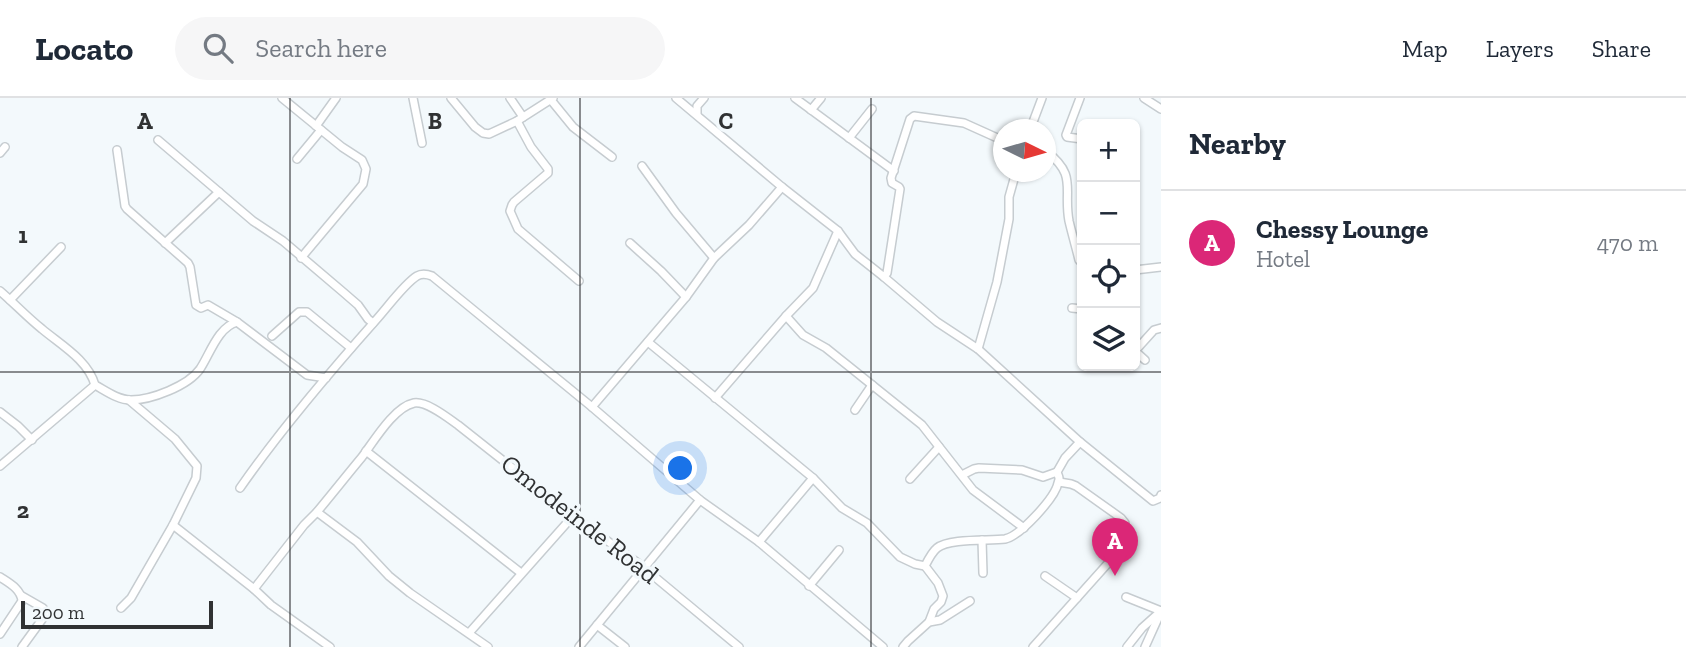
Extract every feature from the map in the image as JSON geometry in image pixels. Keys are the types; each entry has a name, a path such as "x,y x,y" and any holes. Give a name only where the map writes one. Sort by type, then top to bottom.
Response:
{"street":[{"path":"282,98 362,160 366,169 363,184 301,258"},
{"path":"297,159 336,98"},
{"path":"412,98 422,143"},
{"path":"451,98 475,127 489,134 552,99 573,127 612,157"},
{"path":"510,98 531,147 548,169 548,173 514,202 510,211 518,229 579,281"},
{"path":"676,98 838,231 855,254 937,322 978,349 1080,442 1153,501 1161,495"},
{"path":"696,114 697,106 704,98"},
{"path":"795,98 894,171"},
{"path":"811,110 821,98"},
{"path":"1034,119 1042,98"},
{"path":"1077,138 1066,135 1080,98"},
{"path":"1144,98 1161,109"},
{"path":"849,138 872,109"},
{"path":"884,277 887,273 900,189 891,181 911,117 959,122 993,137"},
{"path":"158,140 253,221 283,241 343,292 373,323"},
{"path":"117,150 125,206 188,263 196,305 201,308 208,305 237,322 307,375 326,378"},
{"path":"1056,161 1067,175 1069,220 1077,251"},
{"path":"642,166 714,258"},
{"path":"978,349 997,282 1013,182"},
{"path":"592,407 686,297 714,258 749,225 782,187"},
{"path":"165,243 219,192"},
{"path":"715,398 813,288 838,231"},
{"path":"630,243 686,297"},
{"path":"10,300 61,247"},
{"path":"1140,269 1161,267"},
{"path":"240,488 351,348 416,276 424,274 432,276 700,500 758,542 883,647"},
{"path":"0,291 88,369 95,385 112,395 129,400 174,439 197,466 196,478 173,525 131,598 121,608"},
{"path":"1072,308 1077,308"},
{"path":"272,336 299,312 307,312 351,348"},
{"path":"786,316 803,335 826,348 922,425 973,490 1024,528"},
{"path":"129,400 156,396 194,376 220,335 237,322"},
{"path":"1140,345 1154,330 1161,328"},
{"path":"648,342 813,478 842,508 867,523 900,557 925,566 938,583 943,596 942,602 934,609 929,622 903,647"},
{"path":"1140,356 1145,360"},
{"path":"0,466 95,385"},
{"path":"855,410 872,385"},
{"name":"Omodeinde Road","path":"366,452 387,423 405,407 414,403 426,405 458,425 573,516 626,553 739,647"},
{"path":"0,412 32,440"},
{"path":"962,475 979,468 1021,470 1043,477 1057,472 1065,458 1080,442"},
{"path":"910,479 939,447"},
{"path":"254,589 366,452 521,573"},
{"path":"925,566 941,545 1011,538 1024,528 1054,492 1059,482 1057,472"},
{"path":"758,542 813,478"},
{"path":"1033,647 1110,561 1125,528 1125,523 1076,486 1059,482"},
{"path":"579,647 700,500"},
{"path":"317,512 357,542 389,576 410,593 488,647"},
{"path":"469,633 573,516"},
{"path":"173,525 271,605 330,647"},
{"path":"982,540 983,573"},
{"path":"809,586 839,550"},
{"path":"1045,576 1076,598"},
{"path":"0,577 17,589 22,597 43,608 46,614 22,647"},
{"path":"0,634 22,597"},
{"path":"1126,597 1161,611"},
{"path":"929,622 940,620 970,601"},
{"path":"1127,647 1142,628 1161,611"},
{"path":"1145,647 1161,611"},
{"path":"597,625 625,647"},
{"path":"1136,637 1137,647"}],"place":[{"name":"Chessy Lounge","path":"1115,576"}]}
